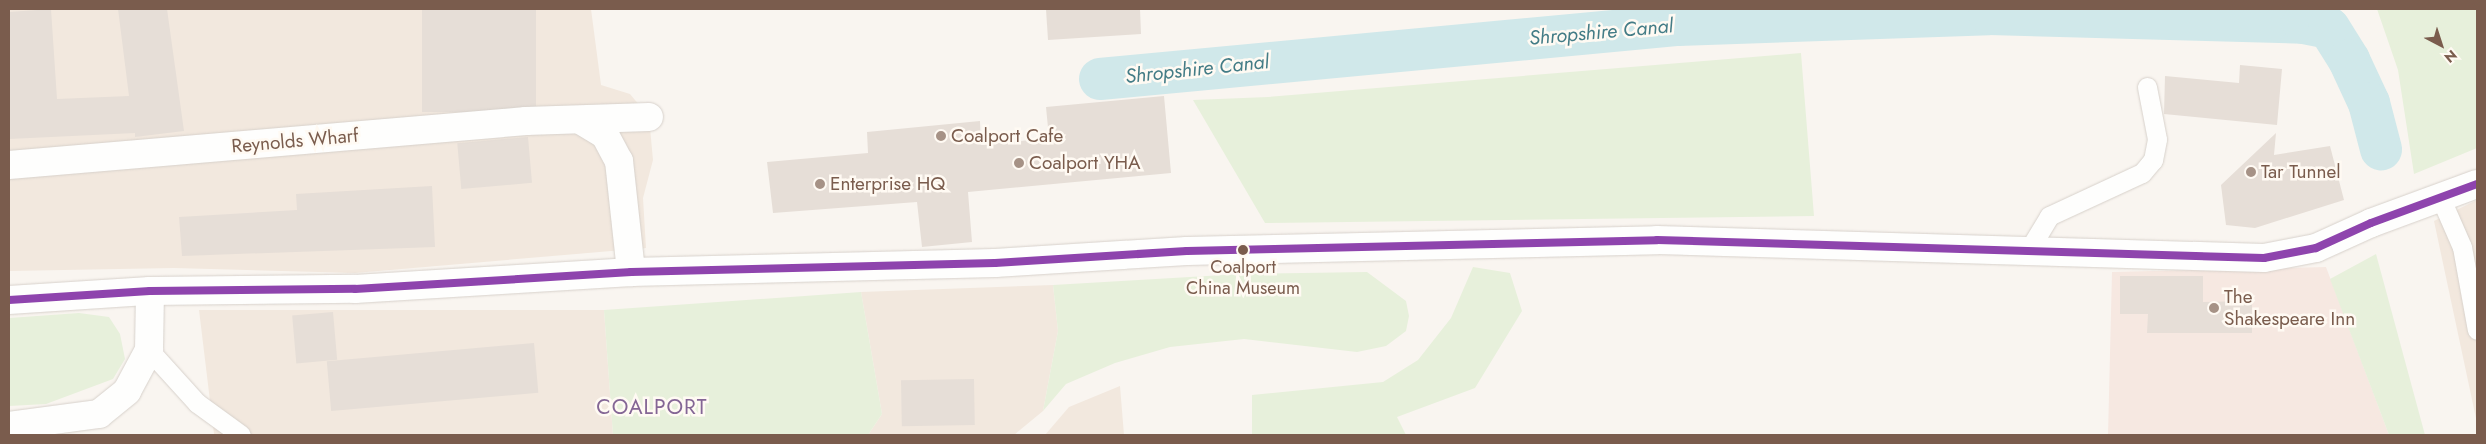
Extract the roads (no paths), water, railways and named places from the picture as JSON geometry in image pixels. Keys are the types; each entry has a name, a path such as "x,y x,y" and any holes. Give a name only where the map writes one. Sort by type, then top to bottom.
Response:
{"street":[{"name":"Reynolds Wharf","path":"9,165 526,121 582,121 649,117"},
{"path":"582,121 604,135 619,160 631,272"},
{"path":"9,300 150,291 355,289 631,272 995,263 1187,251 1657,240 2030,248 2264,258 2316,248 2371,223 2441,199 2477,184"},
{"path":"9,426 99,414 127,391 149,350 150,291"}],"lane":[{"path":"2030,248 2049,216 2142,173 2153,160 2157,139 2147,87"},
{"path":"2441,199 2462,247 2477,330"},
{"path":"149,350 196,403 241,435"}],"waterway":[{"name":"Shropshire Canal","path":"1100,79 1678,25 1989,14 2303,23 2329,28 2349,60 2369,103 2381,149"}],"place":[{"name":"Coalport Cafe","path":"941,136"},
{"name":"Coalport YHA","path":"1019,163"},
{"name":"Tar Tunnel","path":"2251,172"},
{"name":"Enterprise HQ","path":"820,184"},
{"name":"Coalport China Museum","path":"1243,250"},
{"name":"The Shakespeare Inn","path":"2214,308"}],"district":[{"name":"COALPORT","path":"652,407"}]}
